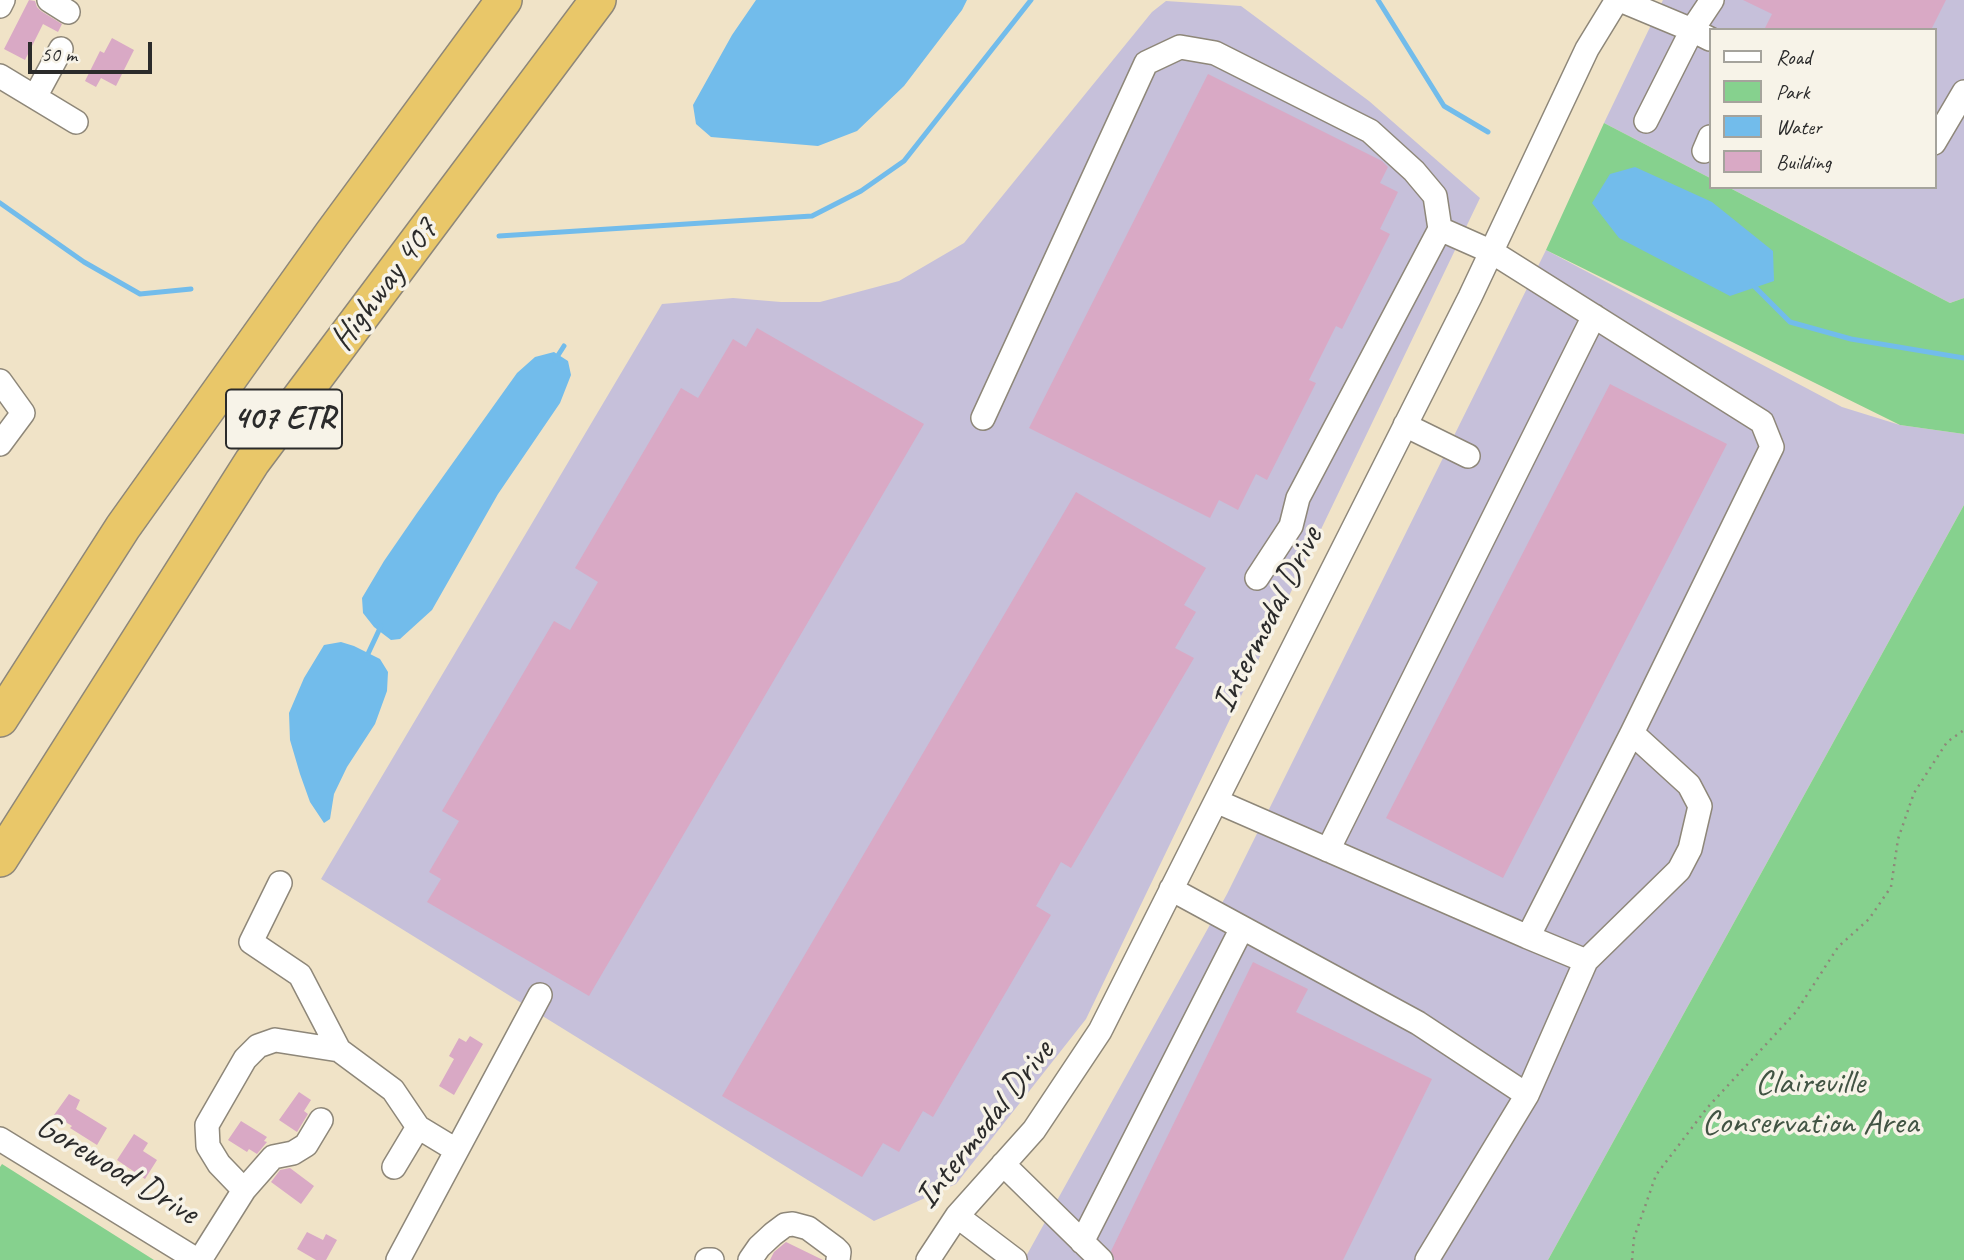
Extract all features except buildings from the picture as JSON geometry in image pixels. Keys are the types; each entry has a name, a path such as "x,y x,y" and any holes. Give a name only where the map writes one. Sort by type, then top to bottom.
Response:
{"highway":[{"name":"Highway 407","path":"0,719 123,527 332,234 505,0"},
{"name":"Highway 407","path":"0,859 252,462 598,0"}],"street":[{"path":"0,6 3,0"},
{"path":"1619,0 1701,35"},
{"name":"Intermodal Drive","path":"933,1252 957,1216 1034,1130 1100,1031 1492,252 1587,49 1619,0"},
{"path":"1647,121 1701,35 1712,0"},
{"path":"983,418 1146,64 1181,47 1215,53 1370,131 1414,171 1435,196 1440,229 1298,498 1291,526 1257,578"},
{"path":"35,97 61,49"},
{"path":"0,76 76,122"},
{"path":"1936,140 1964,92"},
{"path":"1440,229 1492,252 1762,422 1772,447 1632,733 1528,937"},
{"path":"1328,850 1594,316"},
{"path":"0,381 23,413 0,444"},
{"path":"1405,425 1468,456"},
{"path":"1427,1260 1527,1095 1586,961 1679,870 1690,849 1700,806 1689,785 1632,733"},
{"path":"1216,801 1586,961"},
{"path":"280,883 251,942 300,975 340,1050 393,1090 418,1127 456,1150"},
{"path":"1171,889 1418,1023 1527,1095"},
{"path":"1082,1242 1242,928"},
{"path":"398,1260 540,995"},
{"path":"244,1190 219,1164 208,1146 207,1125 245,1059 258,1046 275,1040 340,1050"},
{"path":"199,1260 244,1190 273,1157 293,1153 306,1145 321,1120"},
{"path":"394,1167 418,1127"},
{"name":"Gorewood Drive","path":"0,1139 199,1260"},
{"path":"1003,1164 1101,1260"},
{"path":"957,1216 1015,1260"},
{"path":"750,1260 773,1234 785,1225 793,1224 808,1227 835,1248 839,1252 838,1260"}],"path":[{"path":"1632,1260 1634,1238 1656,1175 1707,1108 1796,1012 1838,947 1869,919 1891,887 1898,839 1914,793 1947,743 1964,730"}],"shaded area":[{"path":"1663,0 1964,0 1964,298 1950,303 1732,189 1936,189 1936,28 1708,28 1708,177 1604,123"},
{"path":"1166,1 1241,6 1369,101 1480,198 1086,1019 956,1184 874,1221 321,879 662,304 733,298 820,302 899,281 964,243 1152,12"},
{"path":"1546,250 1842,407 1900,425 1964,434 1964,505 1548,1260 1024,1260 1227,894"}],"green space":[{"path":"1604,123 1708,177 1708,189 1732,189 1950,303 1964,298 1964,434 1900,425 1546,250"},
{"name":"Claireville Conservation Area","path":"1964,505 1964,1260 1548,1260"},
{"path":"2,1164 154,1260 0,1260"}],"water":[{"path":"756,0 967,0 904,86 857,131 818,146 711,137 696,124 693,105 732,35"},
{"path":"1635,167 1712,202 1773,251 1774,281 1730,296 1619,238 1592,203 1610,174"},
{"path":"554,352 568,361 571,375 560,403 498,494 432,610 400,639 391,640 374,627 363,613 362,598 417,513 517,373 535,357"},
{"path":"341,642 380,659 388,672 387,691 375,724 347,767 334,794 330,819 324,823 310,802 300,774 290,740 289,713 304,678 324,645"}],"waterway":[{"path":"499,236 812,216 861,191 904,161 1031,0"},
{"path":"1378,0 1444,106 1488,132"},
{"path":"0,203 84,262 140,294 191,289"},
{"path":"1752,284 1790,322 1851,339 1964,358"},
{"path":"555,360 564,346"},
{"path":"366,658 381,626"}]}
